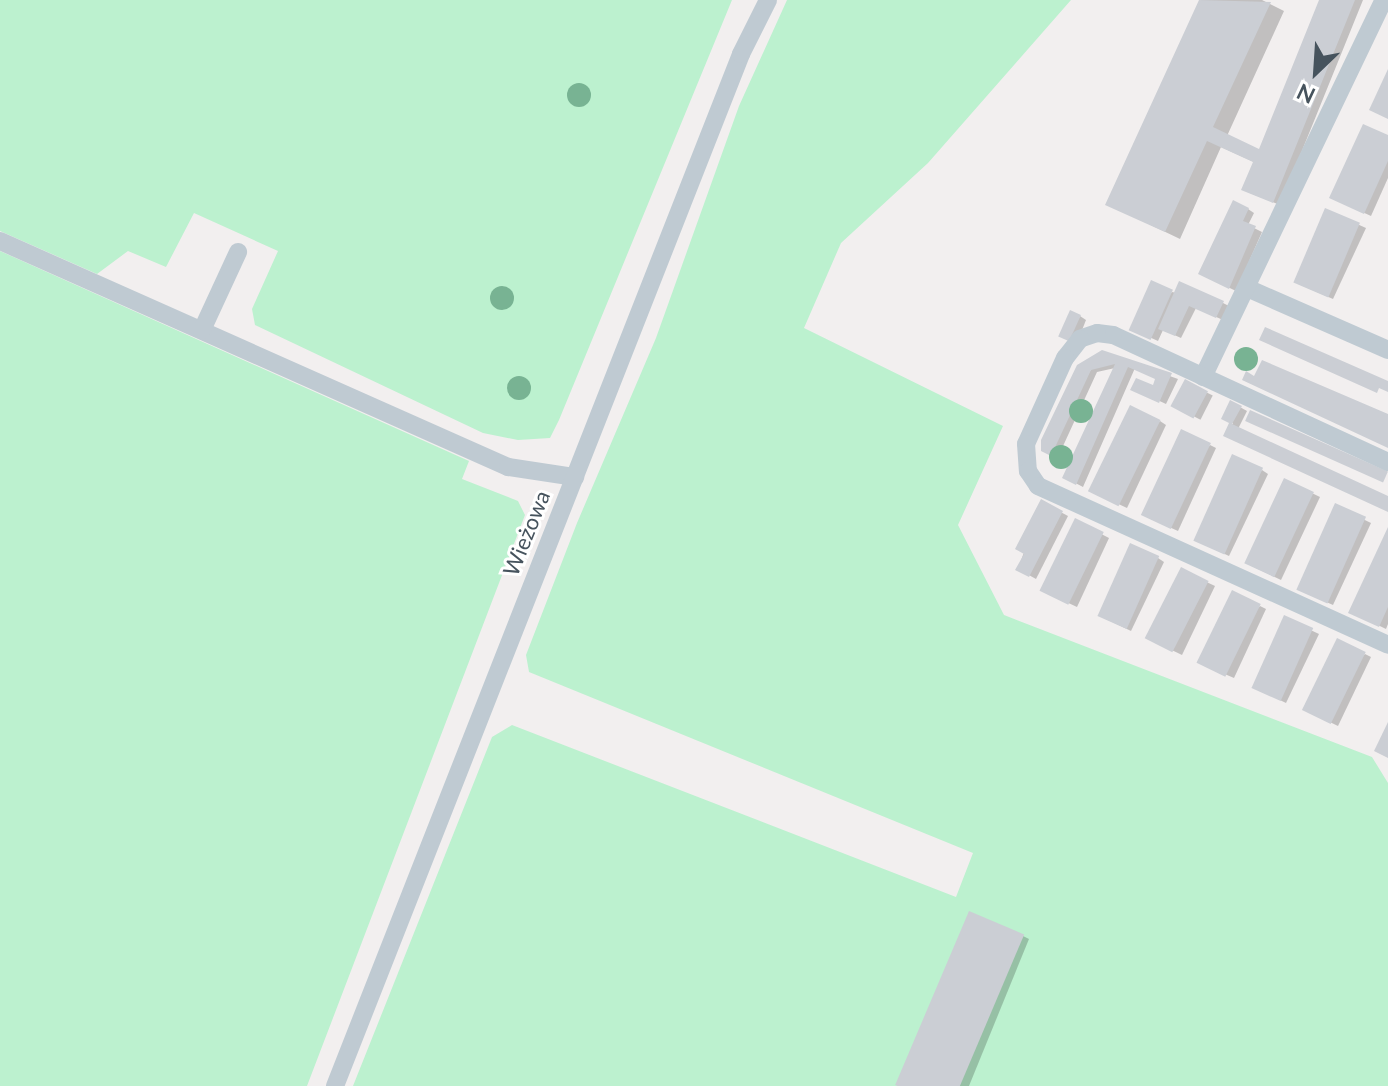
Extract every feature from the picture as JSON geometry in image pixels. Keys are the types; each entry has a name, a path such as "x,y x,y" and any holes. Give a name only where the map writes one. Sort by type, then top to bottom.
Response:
{"lane":[{"name":"Wieżowa","path":"335,1086 741,54 768,0"},
{"path":"1203,377 1384,0"},
{"path":"0,241 508,467 575,477"},
{"path":"202,330 238,252"},
{"path":"1247,288 1388,350"},
{"path":"1388,462 1113,335 1080,339 1026,444 1028,471 1038,486 1388,645"}],"green space":[{"path":"0,0 732,0 559,420 550,438 518,440 483,433 255,325 252,309 278,251 194,213 166,267 128,251 97,274 0,231"},
{"path":"787,0 1071,0 928,163 841,243 804,328 1003,426 958,525 1004,615 1372,757 1388,783 1388,1086 353,1086 492,737 512,725 956,897 973,853 529,672 526,655 577,523 656,338 739,106"},
{"path":"0,251 469,461 462,479 518,501 525,515 307,1086 0,1086"}],"building":[{"path":"1199,0 1271,2 1213,127 1259,149 1319,0 1355,0 1273,203 1241,190 1253,162 1207,141 1165,232 1105,205"},
{"path":"1388,69 1388,119 1369,110"},
{"path":"1363,124 1388,135 1388,161 1364,214 1329,198"},
{"path":"1233,200 1249,208 1243,221 1256,226 1229,289 1198,274"},
{"path":"1325,208 1360,223 1328,297 1293,283"},
{"path":"1151,280 1173,290 1151,340 1129,330"},
{"path":"1179,281 1224,301 1216,318 1189,306 1175,336 1158,329"},
{"path":"1070,310 1081,315 1069,341 1058,336"},
{"path":"1265,327 1388,381 1388,392 1379,388 1377,393 1259,340"},
{"path":"1102,350 1172,373 1159,403 1130,390 1136,378 1153,385 1155,379 1128,367 1076,485 1062,478 1115,364 1091,370 1051,456 1041,451 1041,440 1077,365"},
{"path":"1262,360 1388,414 1388,448 1242,380 1246,371 1254,376"},
{"path":"1185,379 1208,391 1193,419 1170,406"},
{"path":"1230,400 1242,406 1232,424 1388,496 1388,512 1223,436 1229,423 1221,419"},
{"path":"1130,405 1161,420 1118,506 1088,491"},
{"path":"1250,410 1388,471 1383,482 1245,421"},
{"path":"1181,429 1211,443 1171,529 1141,515"},
{"path":"1232,454 1263,468 1224,555 1193,541"},
{"path":"1284,478 1314,492 1274,577 1244,563"},
{"path":"1041,499 1063,511 1029,577 1015,570 1024,554 1015,549"},
{"path":"1335,503 1366,517 1327,604 1296,590"},
{"path":"1075,518 1104,532 1068,605 1039,591"},
{"path":"1388,527 1388,607 1379,627 1348,613"},
{"path":"1130,543 1159,556 1127,629 1097,616"},
{"path":"1181,567 1209,581 1172,652 1145,638"},
{"path":"1232,590 1261,604 1225,677 1196,663"},
{"path":"1284,615 1313,628 1281,701 1251,688"},
{"path":"1337,638 1366,652 1331,724 1302,710"},
{"path":"1388,722 1388,758 1374,751"},
{"path":"969,911 1024,934 960,1086 895,1085"}]}
